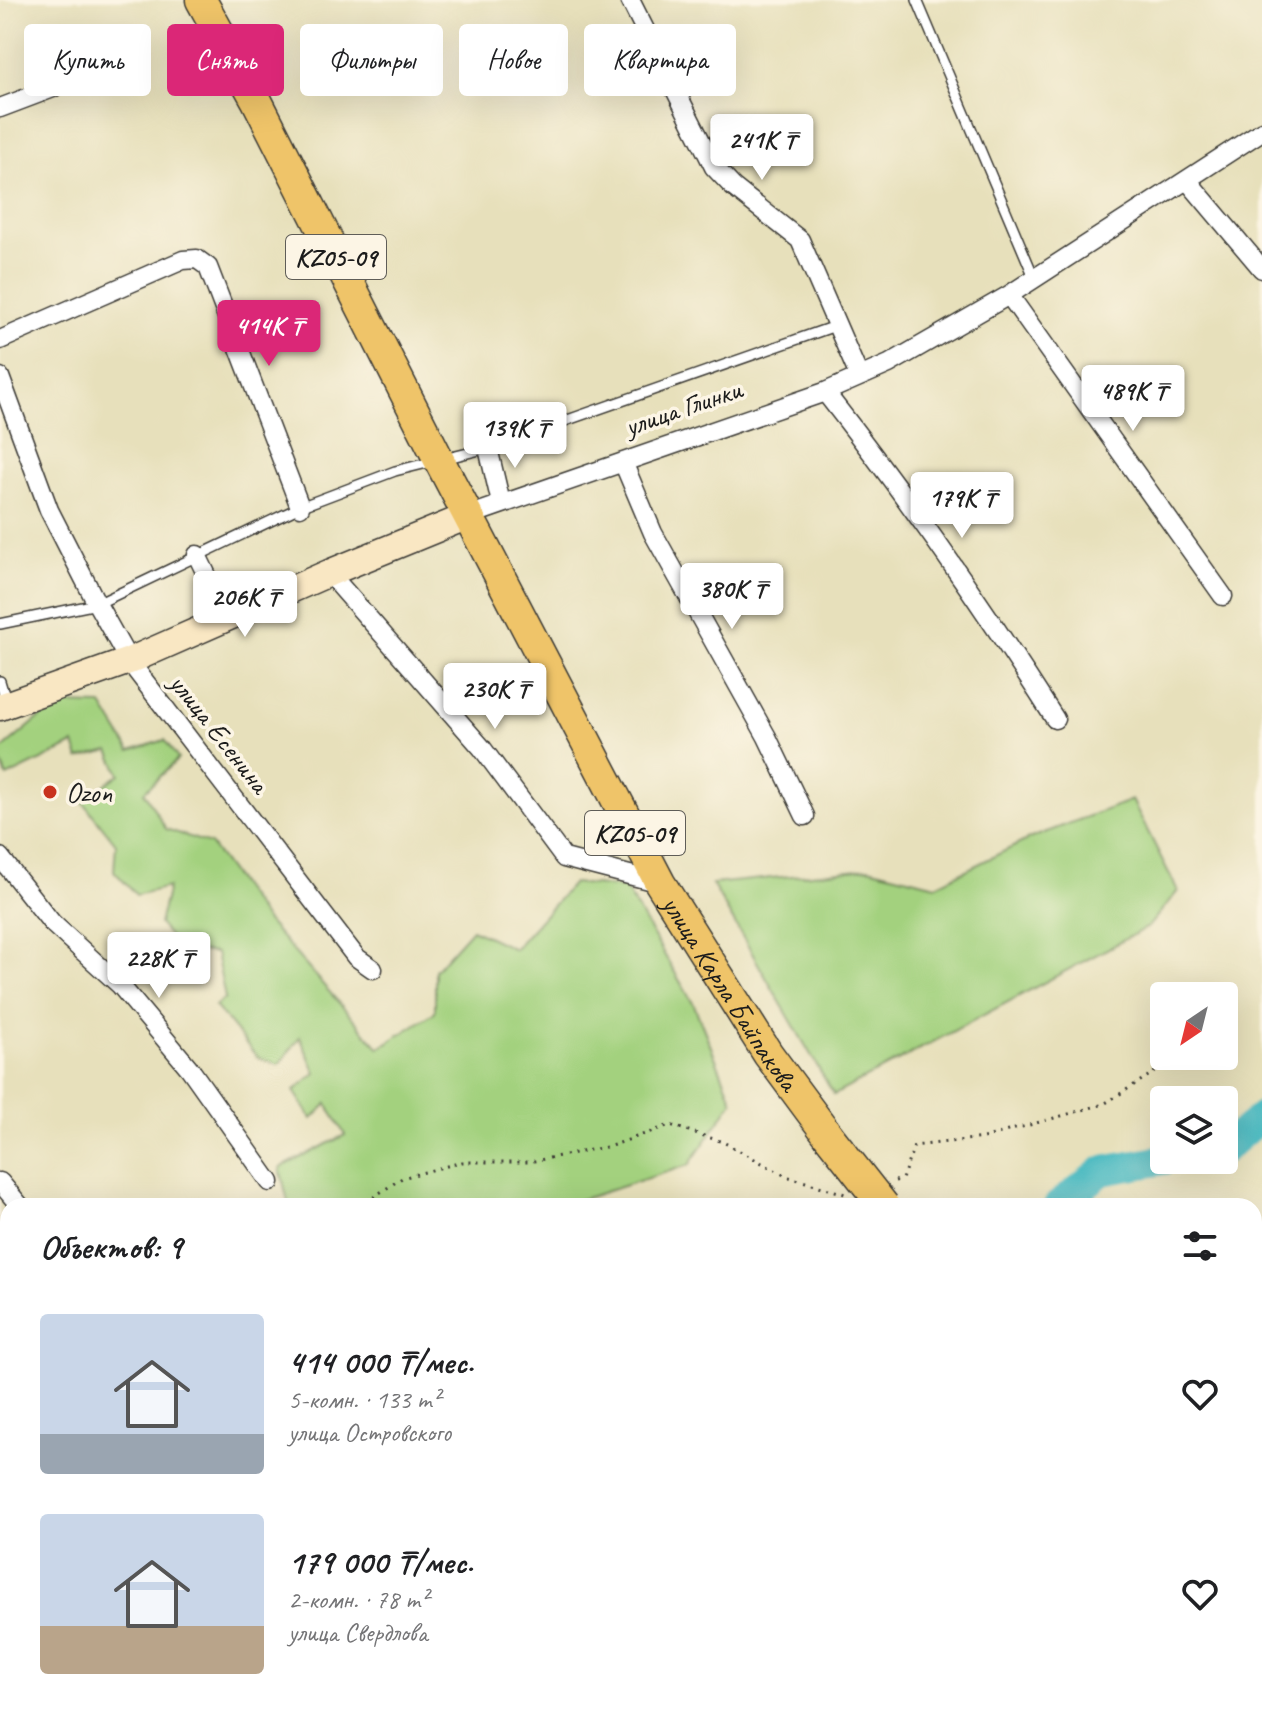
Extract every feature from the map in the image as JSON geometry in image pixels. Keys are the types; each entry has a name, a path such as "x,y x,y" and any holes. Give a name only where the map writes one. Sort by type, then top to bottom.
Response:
{"main road":[{"name":"улица Карла Байпакова","path":"201,0 257,101 439,460 660,883 768,1054 828,1135 886,1195"},
{"name":"улица Глинки","path":"2,697 129,661 468,516"}],"street":[{"path":"630,0 714,167 733,187 800,240 859,376"},
{"path":"0,108 32,96"},
{"name":"улица Глинки","path":"468,516 825,392 889,364 1009,295 1262,131"},
{"path":"1187,180 1262,269"},
{"path":"0,340 183,260 197,259 208,267 300,507"},
{"path":"1009,295 1223,596"},
{"name":"улица Есенина","path":"0,377 49,510 129,661 356,957 373,969"},
{"path":"825,392 905,495 1005,640 1055,719"},
{"path":"488,448 501,503"},
{"path":"623,462 653,533 767,737 805,816"},
{"path":"197,555 228,619"},
{"path":"329,573 482,748 564,858 660,883"},
{"path":"0,857 52,923 120,985 190,1069 270,1182"},
{"path":"0,1182 13,1198"}],"lane":[{"path":"917,0 1034,277"},
{"path":"1,625 97,604 300,507 395,471 488,448 838,325"}],"path":[{"path":"886,1195 902,1179 914,1146 983,1138 1104,1104 1158,1070"},
{"path":"372,1198 402,1178 462,1162 529,1162 611,1146 670,1125 723,1142 786,1176 847,1195"}],"green space":[{"path":"56,704 102,705 130,751 165,740 178,759 144,792 166,829 210,844 264,918 379,1048 435,1012 435,970 472,929 514,949 573,883 625,888 694,1005 733,1101 689,1165 586,1198 287,1198 280,1168 345,1135 327,1104 312,1119 294,1091 316,1073 300,1037 279,1065 257,1057 215,1006 225,998 216,953 180,949 159,924 168,887 136,895 114,871 116,844 82,801 120,774 109,751 79,759 74,744 7,777 0,761 0,751"},
{"path":"1132,800 1178,891 1148,927 834,1095 712,884 869,868 936,885 1031,838"}],"waterway":[{"path":"1238,1137 1262,1116"},
{"path":"1068,1198 1102,1171 1150,1162"}],"place":[{"name":"Ozon","path":"50,792"}]}
